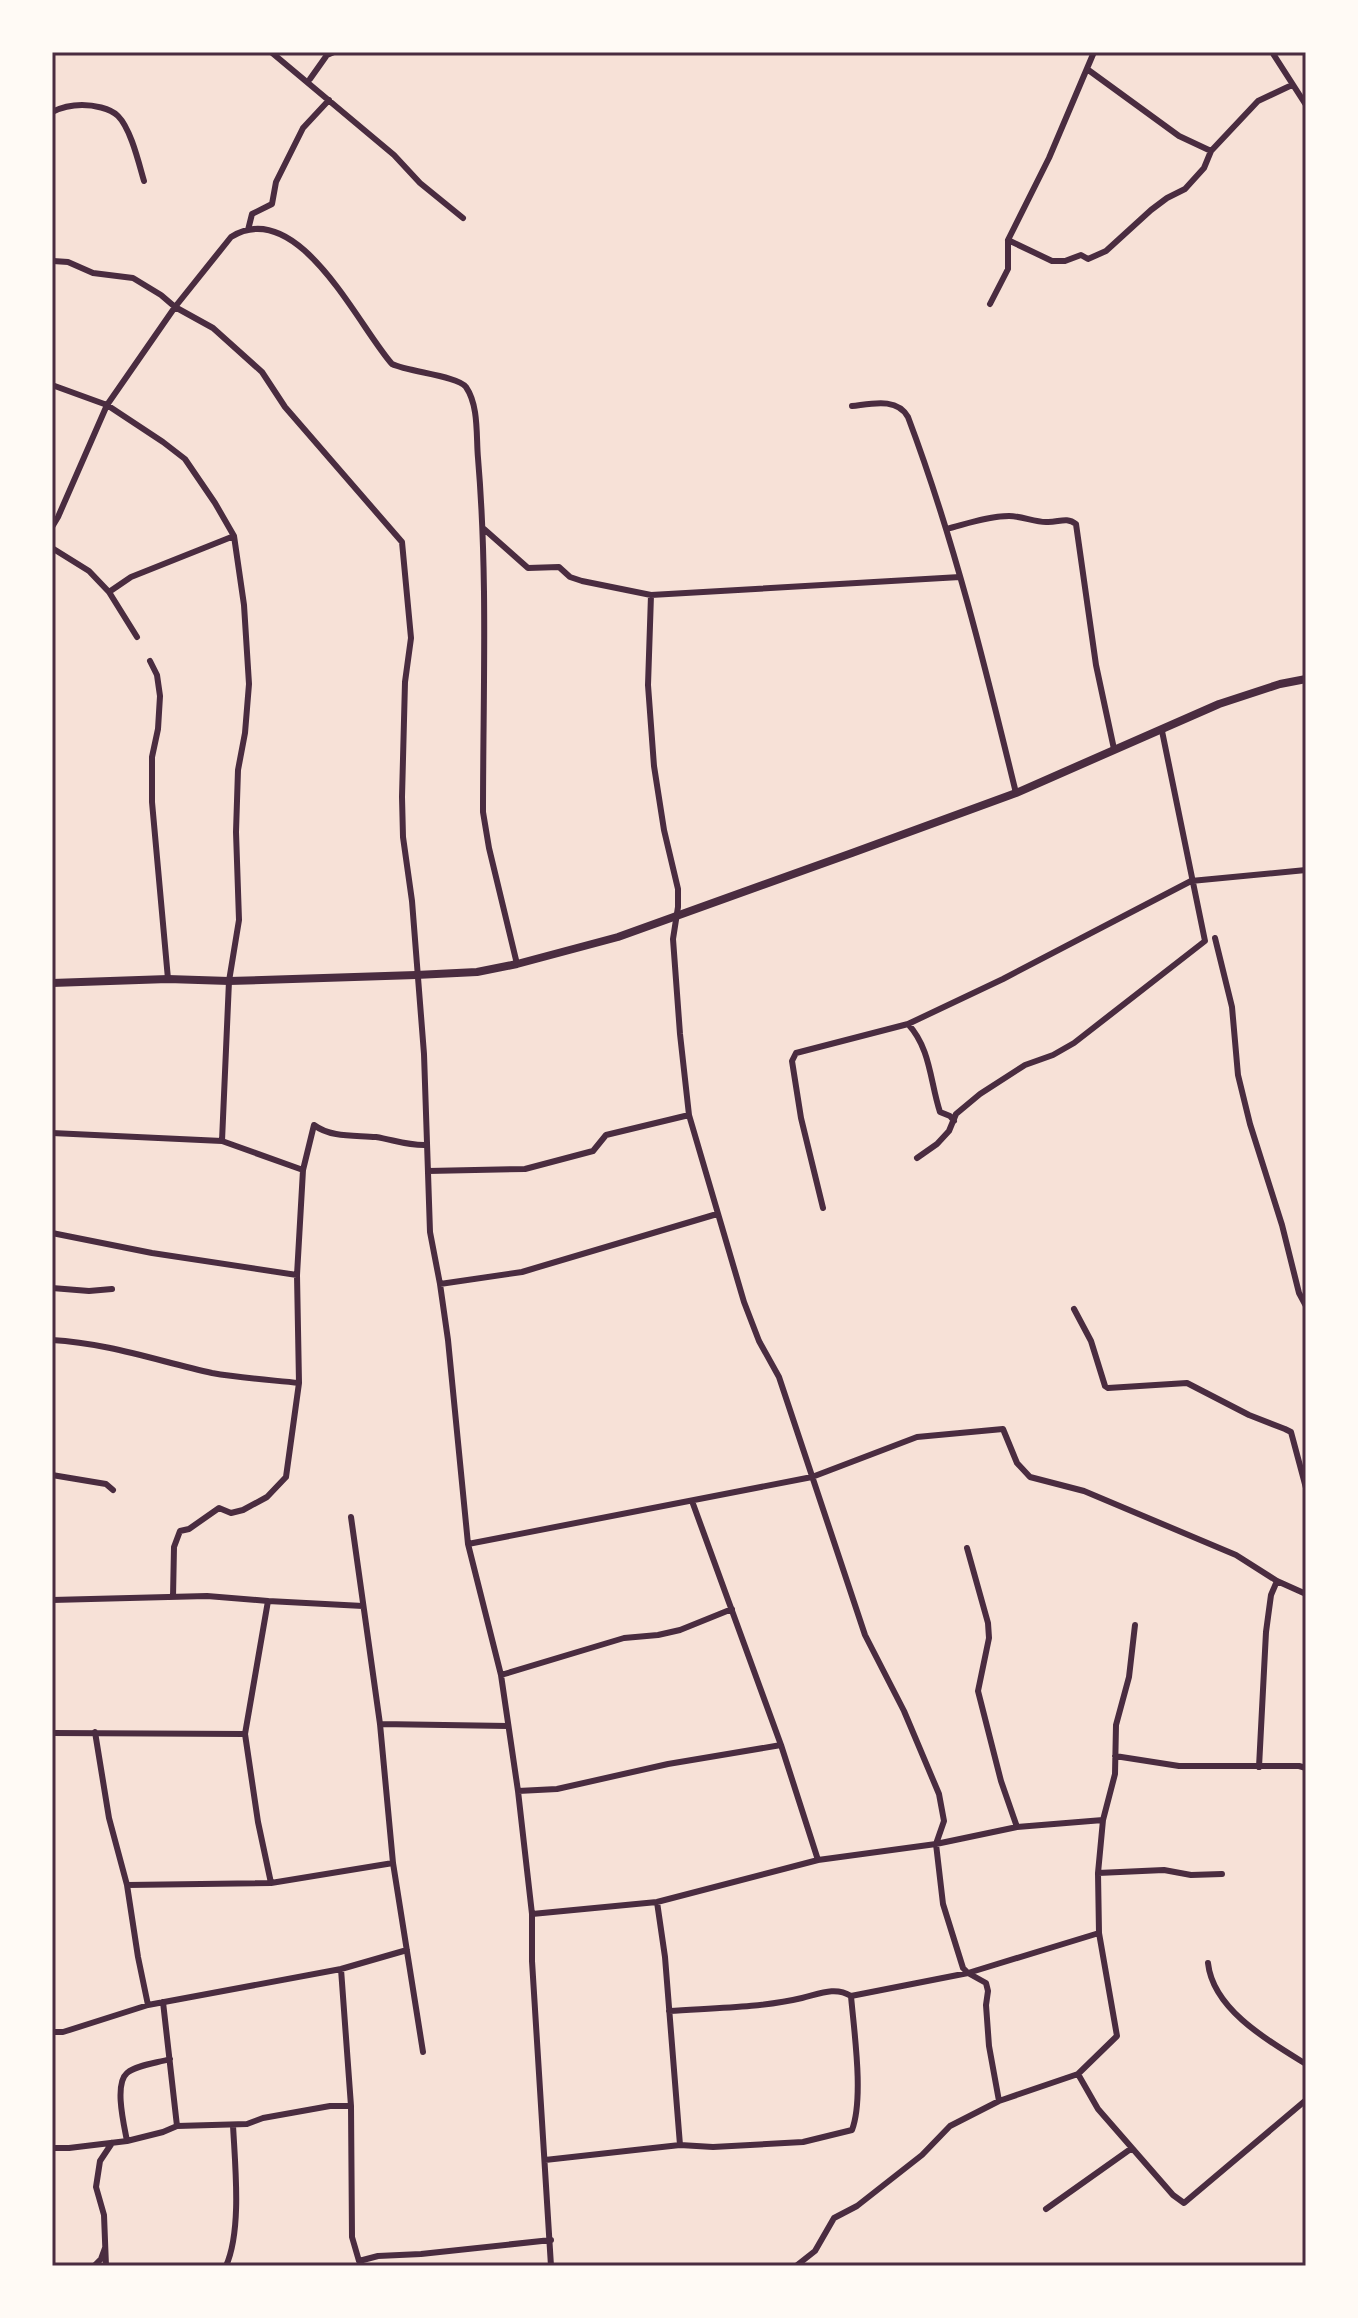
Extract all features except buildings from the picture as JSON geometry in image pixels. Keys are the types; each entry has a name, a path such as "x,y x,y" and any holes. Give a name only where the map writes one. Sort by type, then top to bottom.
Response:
{"street":[{"path":"271,52 394,155 420,183 463,218"},
{"path":"310,79 327,55 334,52"},
{"path":"990,304 1008,269 1008,240 1049,158 1094,52"},
{"path":"1272,52 1306,105"},
{"path":"1087,69 1179,136 1211,151"},
{"path":"1008,240 1052,261 1065,261 1081,255 1094,258 1151,210 1185,189 1204,168 1211,151 1258,101 1292,85"},
{"path":"248,230 252,214 272,204 276,182 303,128 329,100"},
{"path":"52,112 72,105 89,105 119,116 134,147 144,181"},
{"path":"52,527 107,405 175,307 231,237 248,230 270,230 307,252 332,280 392,364 404,370 453,378 463,383 474,407 484,529 483,812 517,964"},
{"path":"53,261 68,262 93,273 133,278 213,328 262,372 285,407 402,542 411,638 405,682 403,837 412,901 424,1054 430,1232 448,1340 468,1544 501,1675 518,1791 532,1914 532,1961 551,2266"},
{"path":"52,385 107,405 185,459 234,536 244,605 249,684 238,770 236,832 239,920 229,981 222,1141"},
{"path":"852,406 885,403 905,411 925,462 960,577 1016,793"},
{"path":"946,529 1007,516 1052,523 1064,519 1076,524 1096,665 1114,749"},
{"path":"484,529 528,568 559,567 570,577 582,581 651,595 960,577"},
{"path":"109,592 131,577 234,536"},
{"path":"52,548 89,571 109,592 137,637"},
{"path":"651,595 648,685 654,766 664,830 678,889 673,939 689,1115 744,1302 759,1341 779,1377 865,1635 904,1711 939,1794 944,1821 936,1844 943,1904 963,1968 988,1987 989,2046 999,2101"},
{"path":"150,661 157,675 160,696 152,757 152,802 168,979"},
{"path":"52,983 416,975 477,972 517,964 618,937 1016,793 1219,704 1306,679"},
{"path":"917,1158 937,1144 949,1131 953,1117 980,1094 1025,1065 1074,1043 1205,941 1162,731"},
{"path":"823,1208 801,1118 793,1056 796,1053 908,1024 1003,979 1191,881 1306,870"},
{"path":"1215,938 1232,1007 1238,1075 1250,1124 1282,1225 1299,1293 1306,1306"},
{"path":"908,1024 919,1037 928,1060 940,1112 953,1117"},
{"path":"428,1171 525,1169 593,1151 606,1135 689,1115"},
{"path":"173,1597 174,1547 180,1531 189,1529 219,1508 231,1513 243,1510 267,1497 286,1477 299,1383 297,1275 303,1170 314,1125 342,1134 376,1137 413,1146 427,1145"},
{"path":"52,1133 222,1141 303,1170"},
{"path":"440,1284 522,1272 717,1214"},
{"path":"52,1233 152,1253 297,1275"},
{"path":"52,1288 112,1289"},
{"path":"1074,1309 1091,1341 1105,1386 1187,1383 1249,1415 1291,1432 1306,1488"},
{"path":"52,1340 81,1342 213,1373 299,1383"},
{"path":"468,1544 812,1477 917,1437 1003,1429 1017,1463 1030,1477 1084,1491 1135,1512 1236,1555 1277,1581 1306,1594"},
{"path":"52,1475 106,1484 113,1490"},
{"path":"692,1501 781,1745 818,1860"},
{"path":"351,1517 380,1724 393,1863 423,2052"},
{"path":"967,1548 988,1623 989,1638 978,1691 1001,1781 1017,1827"},
{"path":"1259,1767 1266,1632 1271,1595 1277,1581"},
{"path":"52,1600 207,1596 363,1606"},
{"path":"268,1601 245,1734 271,1883"},
{"path":"501,1675 624,1638 680,1630 732,1609"},
{"path":"796,2266 815,2251 834,2218 857,2206 922,2155 950,2126 999,2101 1078,2074 1117,2036 1099,1933 1098,1873 1103,1820 1115,1774 1116,1725 1129,1677 1135,1625"},
{"path":"380,1724 508,1726"},
{"path":"95,1732 109,1818 127,1885 148,2005"},
{"path":"52,1733 245,1734"},
{"path":"518,1791 557,1789 668,1764 781,1745"},
{"path":"1115,1756 1179,1766 1306,1768"},
{"path":"532,1914 657,1902 818,1860 936,1844 1017,1827 1103,1820"},
{"path":"127,1885 271,1883 393,1863"},
{"path":"1098,1873 1164,1870 1191,1875 1222,1874"},
{"path":"657,1902 665,1957 680,2145"},
{"path":"669,2011 776,2004 833,1990 851,1996 968,1973 1099,1933"},
{"path":"52,2032 63,2032 148,2005 341,1969 407,1950"},
{"path":"1208,1963 1209,1976 1228,2005 1254,2031 1306,2064"},
{"path":"341,1969 351,2106 352,2237 359,2261 378,2256 551,2240"},
{"path":"545,2160 680,2145 713,2147 803,2142 852,2130 856,2121 857,2079 851,1996"},
{"path":"163,2002 177,2126"},
{"path":"127,2141 120,2090 124,2077 129,2071 170,2059"},
{"path":"1078,2074 1098,2109 1173,2195 1184,2203 1306,2100"},
{"path":"52,2148 127,2141 177,2126 233,2125 330,2106 351,2106"},
{"path":"226,2266 230,2257 235,2212 233,2125"},
{"path":"106,2266 104,2215 96,2187 100,2161 112,2143"},
{"path":"1046,2209 1132,2148"},
{"path":"94,2266 101,2259 106,2245"}]}
